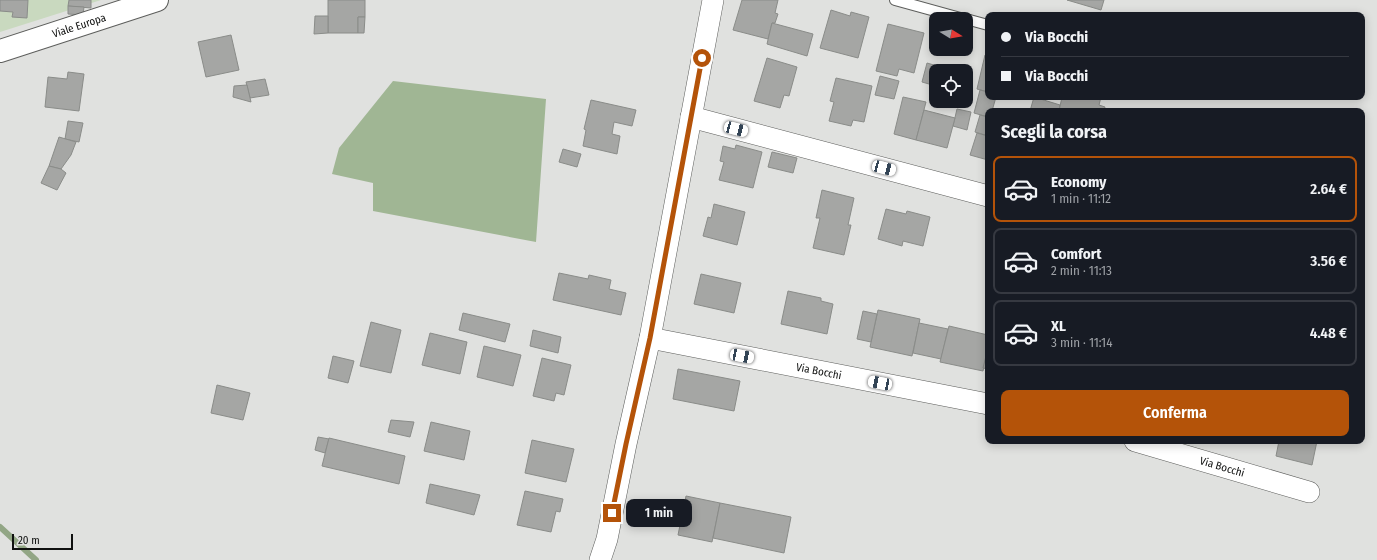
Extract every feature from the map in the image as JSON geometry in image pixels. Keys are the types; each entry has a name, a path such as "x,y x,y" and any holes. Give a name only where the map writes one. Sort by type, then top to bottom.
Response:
{"main road":[{"name":"Viale Europa","path":"0,51 157,0"}],"street":[{"path":"600,560 608,532 650,338 713,0"},
{"path":"691,117 985,195"},
{"name":"Via Bocchi","path":"650,338 985,403"},
{"name":"Via Bocchi","path":"1145,444 1309,492"}],"lane":[{"path":"895,0 939,12"},
{"path":"973,21 985,25"}],"green space":[{"path":"0,0 101,0 0,32"},
{"path":"393,81 546,99 536,242 373,211 373,183 332,174 339,148"}],"building":[{"path":"0,0 28,0 27,18 12,17 13,12 0,11"},
{"path":"69,0 91,0 91,8 68,6"},
{"path":"328,0 365,0 365,17 358,17 358,33 328,33"},
{"path":"742,0 778,0 775,13 778,14 775,23 772,23 768,39 733,30"},
{"path":"1067,0 1104,0 1101,10"},
{"path":"68,6 84,7 83,15 68,14"},
{"path":"831,10 850,16 851,12 869,17 858,58 820,48"},
{"path":"315,16 328,16 328,33 314,34"},
{"path":"358,17 365,17 364,33 358,33"},
{"path":"772,23 813,34 807,56 767,44"},
{"path":"888,24 924,33 914,73 899,69 897,76 876,71"},
{"path":"231,35 239,70 206,77 198,42"},
{"path":"985,55 985,91 977,89"},
{"path":"767,58 797,67 789,96 784,95 780,108 754,101"},
{"path":"927,63 930,64 929,64 929,84 922,82"},
{"path":"68,72 84,74 79,111 45,107 48,77 67,79"},
{"path":"880,76 899,81 894,99 875,95"},
{"path":"836,78 872,86 864,122 853,120 851,126 829,121 834,102 830,101"},
{"path":"265,79 269,95 250,98 246,82"},
{"path":"247,85 251,102 233,97 234,86"},
{"path":"980,90 985,91 985,100 995,100 993,108 985,108 985,116 974,113"},
{"path":"903,97 926,102 916,140 894,134"},
{"path":"591,100 636,110 632,126 614,122 612,134 620,136 617,154 583,146 586,130 584,129"},
{"path":"1033,100 1044,100 1060,105 1060,108 1031,108"},
{"path":"1061,100 1100,100 1099,105 1105,107 1105,108 1060,108"},
{"path":"957,109 971,112 967,130 953,126"},
{"path":"924,110 955,118 947,148 916,140"},
{"path":"980,115 985,116 985,135 975,132"},
{"path":"68,121 83,123 79,142 65,139"},
{"path":"977,133 985,135 985,159 970,155"},
{"path":"59,137 76,142 71,155 61,169 49,166"},
{"path":"736,145 762,152 753,188 719,180 724,162 720,161 723,146 735,149"},
{"path":"563,149 581,154 577,167 559,162"},
{"path":"772,152 797,158 793,173 768,167"},
{"path":"49,166 61,169 66,173 57,190 41,183"},
{"path":"822,190 854,198 848,225 851,225 844,255 813,248 820,218 816,218"},
{"path":"714,204 745,212 737,245 703,236 708,217 711,218"},
{"path":"886,209 906,214 907,211 930,217 923,246 903,241 902,246 878,239"},
{"path":"559,273 588,279 589,275 611,280 609,289 626,293 621,315 553,300"},
{"path":"701,274 741,283 734,313 694,304"},
{"path":"788,291 821,298 821,301 833,304 827,334 781,324"},
{"path":"878,310 920,319 912,356 870,347"},
{"path":"863,311 877,314 871,342 857,339"},
{"path":"463,313 510,324 505,342 459,330"},
{"path":"371,322 401,330 391,373 360,366"},
{"path":"919,323 948,329 941,359 913,353"},
{"path":"949,326 985,334 985,362 983,371 940,362"},
{"path":"533,330 561,337 558,353 530,346"},
{"path":"430,333 467,342 460,374 422,365"},
{"path":"484,346 521,355 513,386 477,377"},
{"path":"333,356 354,361 348,383 328,378"},
{"path":"542,358 571,365 564,395 556,393 554,401 533,396"},
{"path":"678,369 740,381 734,411 673,399"},
{"path":"217,385 250,393 243,420 211,413"},
{"path":"391,420 414,422 410,437 388,432"},
{"path":"431,422 470,431 464,460 424,451"},
{"path":"318,437 329,439 325,453 315,450"},
{"path":"329,438 405,456 399,484 322,466"},
{"path":"532,440 574,449 566,482 525,473"},
{"path":"1278,444 1316,444 1312,465 1276,456"},
{"path":"430,484 480,495 474,515 426,503"},
{"path":"525,491 563,499 560,512 556,511 551,532 517,525"},
{"path":"686,496 720,503 712,542 678,535"},
{"path":"720,503 791,517 784,553 713,538"}],"waterway":[{"path":"0,527 36,560"}],"route":[{"path":"612,513 650,338 702,58"}]}
